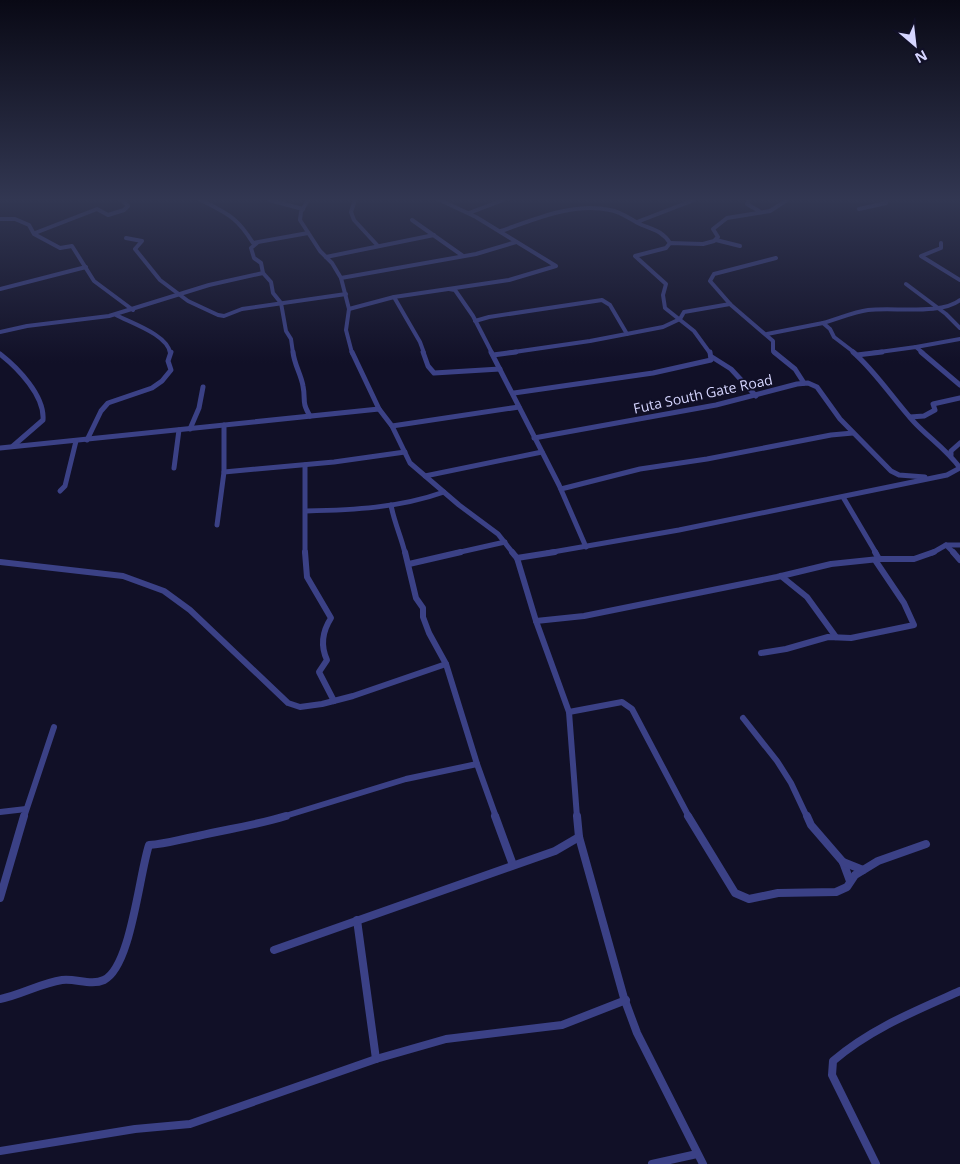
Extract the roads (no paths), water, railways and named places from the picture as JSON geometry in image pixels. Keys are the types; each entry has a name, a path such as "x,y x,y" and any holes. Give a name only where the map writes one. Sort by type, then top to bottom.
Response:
{"street":[{"path":"78,254 94,281 133,310"},
{"path":"139,254 160,280 179,295 221,316 242,309 346,294"},
{"path":"253,254 261,263 263,272 271,282 273,294 281,303 286,332 291,339 294,362 303,386 302,404 310,416"},
{"path":"323,254 341,278 346,294 349,309 346,330 350,344 379,409 392,426 410,463 489,527 518,558 536,621 569,712 578,837 624,998 637,1033 703,1164"},
{"path":"326,257 339,254"},
{"path":"341,278 473,254"},
{"path":"349,309 394,297 509,280 556,266 537,254"},
{"path":"642,254 635,256 664,282 664,306 680,318 706,345 712,357 735,372 756,396"},
{"path":"926,254 921,256 960,280"},
{"path":"776,258 712,275 711,284 730,304 767,334 773,341 773,352 795,369 804,383 817,387 832,409 853,433 891,471 899,475 934,477"},
{"path":"0,289 86,267"},
{"path":"0,332 26,326 116,315 208,284 263,272"},
{"path":"906,284 960,328"},
{"path":"457,288 514,393 534,438 561,489 586,547"},
{"path":"394,297 420,342 428,366 434,373 500,369"},
{"path":"476,321 489,317 555,309 602,300 610,305 627,334"},
{"path":"767,334 800,330 807,325 823,323 867,310 910,308 940,310 954,305 960,300"},
{"path":"493,355 668,326 680,318 684,312 730,304"},
{"path":"87,440 94,429 98,415 110,401 151,390 166,379 171,370 168,361 171,352 167,344 156,334 143,330 116,315"},
{"path":"518,558 586,547 843,497 953,473 960,468 951,455 935,443 910,417 857,355 834,337 830,329 823,323"},
{"path":"857,355 960,339"},
{"path":"916,347 960,384"},
{"path":"0,354 21,374 36,396 45,415 44,420 13,446"},
{"path":"514,393 653,373 705,363 711,360 712,357"},
{"name":"Futa South Gate Road","path":"534,438 663,416 756,396 804,383"},
{"path":"190,429 199,408 203,387"},
{"path":"910,417 917,418 929,414 935,410 933,404 960,398"},
{"path":"392,426 519,407"},
{"path":"0,448 379,409"},
{"path":"218,525 219,501 224,472 224,425"},
{"path":"174,468 179,430"},
{"path":"561,489 640,469 697,461 808,439 853,433"},
{"path":"60,491 65,486 76,441"},
{"path":"951,455 951,450 960,443"},
{"path":"224,472 305,465 405,452"},
{"path":"424,476 542,452"},
{"path":"305,465 305,567 307,577 331,618 324,629 321,644 327,660 319,672 334,701"},
{"path":"306,511 359,510 425,499 444,492"},
{"path":"761,653 786,649 828,637 851,638 914,625 904,603 843,497"},
{"path":"391,505 394,524 400,530 417,600 423,608 423,617 429,633 446,664 513,865"},
{"path":"409,564 505,542"},
{"path":"946,545 960,560"},
{"path":"536,621 584,616 831,564 877,559 921,558 946,545 960,545"},
{"path":"0,562 123,576 164,591 190,610 288,702 300,707 334,701 446,664"},
{"path":"781,576 807,597 836,637"},
{"path":"569,712 622,702 632,709 682,806 735,893 749,899 778,893 836,892 847,887 850,881 863,870 888,856 926,844"},
{"path":"744,718 781,767 812,825 843,862 850,881"},
{"path":"0,898 26,809 54,727"},
{"path":"0,998 16,995 60,980 104,980 110,976 116,968 130,932 147,847 150,845 170,844 197,836 256,825 406,779 478,764"},
{"path":"0,812 26,809"},
{"path":"274,950 555,851 578,837"},
{"path":"843,862 863,870"},
{"path":"357,920 376,1059"},
{"path":"876,1164 832,1075 833,1060 857,1043 903,1016 960,991"},
{"path":"0,1151 126,1130 190,1124 376,1059 446,1039 562,1025 626,1000"},
{"path":"652,1164 697,1154"}]}
